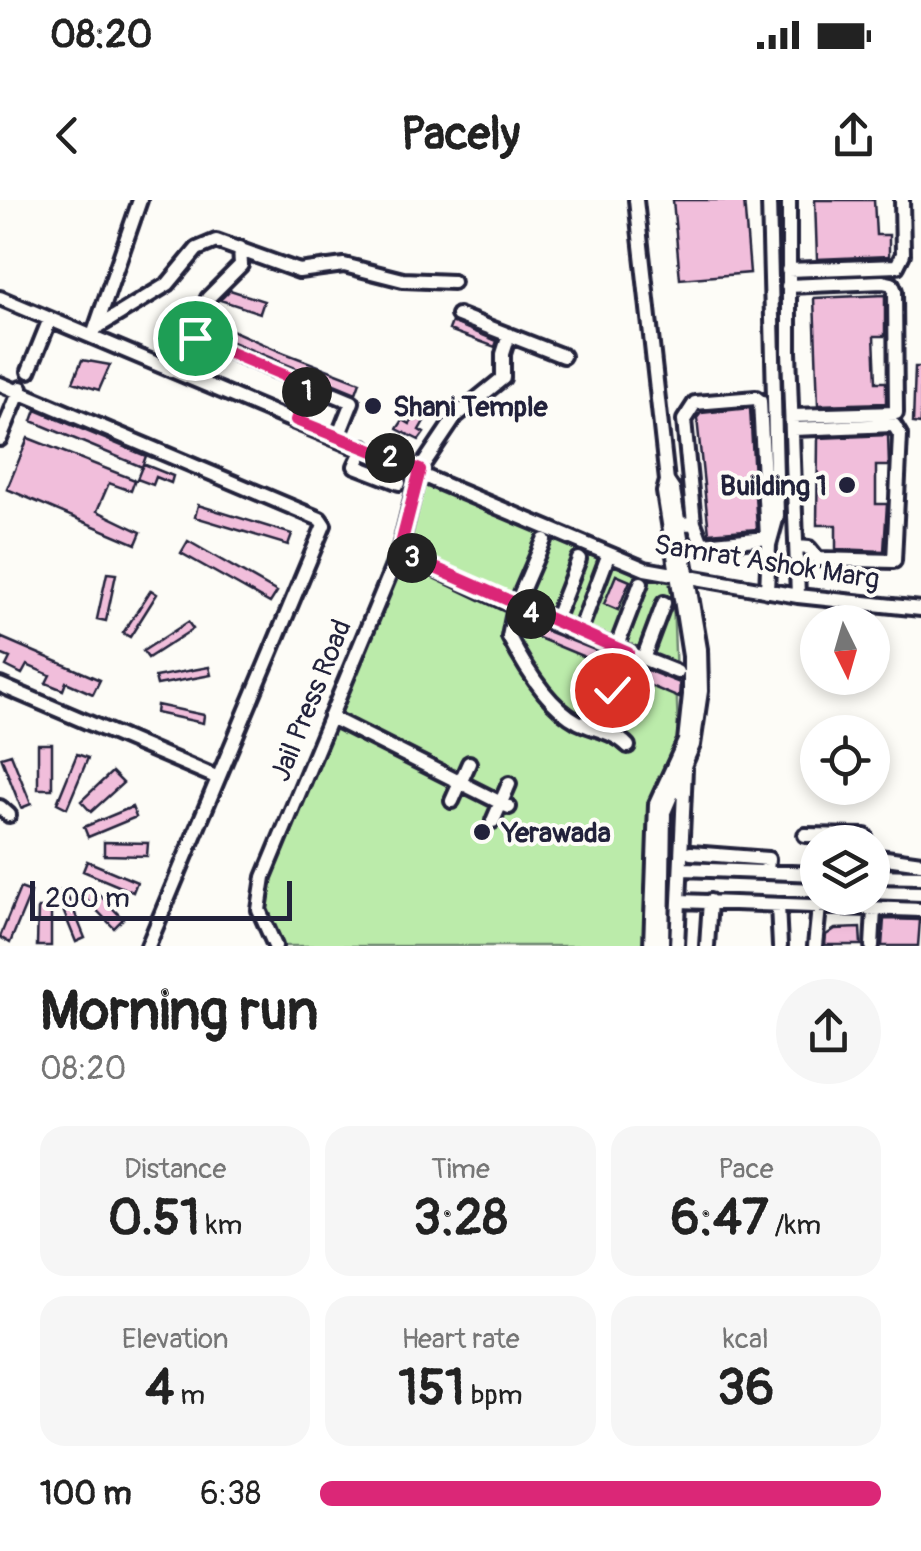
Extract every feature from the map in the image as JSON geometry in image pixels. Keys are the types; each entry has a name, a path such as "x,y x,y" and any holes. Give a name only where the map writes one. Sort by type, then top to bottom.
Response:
{"street":[{"path":"93,333 140,200"},
{"path":"636,200 667,481 664,492 700,649 697,729 664,812 662,946"},
{"path":"767,591 769,545 777,516 769,200"},
{"path":"790,200 788,286 798,596"},
{"path":"788,270 897,266 903,254 902,200"},
{"path":"93,333 168,284 206,242 216,240 299,272 344,265 403,280 453,282"},
{"path":"180,372 208,298 241,266 240,248"},
{"path":"788,286 884,282 892,284 896,291 896,413 793,423"},
{"name":"Samrat Ashok Marg","path":"0,298 420,470 608,556 682,577 798,596 921,609"},
{"path":"458,315 563,356"},
{"path":"29,370 50,320"},
{"name":"Jail Press Road","path":"275,946 259,910 260,889 399,552 420,470 456,416 500,385 509,335"},
{"path":"195,338 352,402 338,437"},
{"path":"0,384 323,522 323,530 148,946"},
{"path":"296,420 310,386"},
{"path":"0,439 20,391"},
{"path":"752,397 760,401 767,538 702,544 694,523 684,420 696,402 752,397"},
{"path":"659,424 684,420"},
{"path":"793,423 894,425 900,434 894,561 818,560 808,548 798,547"},
{"path":"364,448 355,466 398,482"},
{"path":"651,946 656,804 685,741 690,696 678,524 674,490 667,481"},
{"path":"678,524 694,523"},
{"path":"544,540 515,607 508,637 556,706 628,746"},
{"path":"399,552 515,607 676,672"},
{"path":"579,633 608,556"},
{"path":"554,622 579,559"},
{"path":"612,690 641,583"},
{"path":"642,659 664,603"},
{"path":"0,685 216,777"},
{"path":"330,717 505,805"},
{"path":"678,946 684,869 685,762"},
{"path":"452,801 469,763"},
{"path":"493,821 505,805 509,784"},
{"path":"690,854 768,859 767,872"},
{"path":"890,858 921,862"},
{"path":"684,869 800,873"},
{"path":"890,876 921,877"},
{"path":"680,901 800,906"},
{"path":"707,946 710,902"},
{"path":"778,905 780,946"},
{"path":"890,909 921,910"},
{"path":"816,946 818,915"},
{"path":"872,946 874,915"}],"green space":[{"path":"419,471 672,574 680,781 671,798 658,946 281,946 258,900"}],"building":[{"path":"673,200 744,200 750,273 680,279"},
{"path":"815,200 874,200 876,235 889,235 889,256 817,259"},
{"path":"230,290 264,301 260,313 220,300"},
{"path":"885,295 885,336 874,336 876,382 886,382 886,403 818,405 814,298"},
{"path":"452,322 497,341 495,347 449,330"},
{"path":"229,329 360,382 356,393 225,339"},
{"path":"82,360 110,365 99,390 73,382"},
{"path":"915,367 921,367 921,424 913,423"},
{"path":"422,404 431,409 419,430 424,433 419,440 397,429 403,420 410,424"},
{"path":"750,408 757,529 709,533 697,418 701,413"},
{"path":"36,410 146,456 142,467 32,421"},
{"name":"Building 1","path":"888,435 889,466 876,466 876,504 887,504 884,551 836,549 836,525 817,525 818,438"},
{"path":"28,438 135,480 131,491 109,483 97,511 141,532 136,544 7,489"},
{"path":"143,464 173,476 171,483 156,477 153,485 137,479"},
{"path":"198,505 292,534 288,545 195,517"},
{"path":"188,541 277,592 270,603 181,553"},
{"path":"107,573 116,574 106,621 97,619"},
{"path":"616,575 630,581 618,610 604,604"},
{"path":"151,590 157,594 130,637 123,633"},
{"path":"188,622 193,629 148,658 143,651"},
{"path":"537,627 615,658 611,668 534,636"},
{"path":"0,637 100,680 93,694 66,682 63,690 46,683 50,675 27,665 22,674 6,666 10,658 0,654"},
{"path":"634,665 680,683 679,698 629,677"},
{"path":"209,667 211,675 157,685 155,677"},
{"path":"157,705 204,715 203,723 156,713"},
{"path":"38,744 52,744 52,789 38,789"},
{"path":"11,754 31,804 21,808 1,757"},
{"path":"77,754 88,758 67,808 57,803"},
{"path":"112,772 123,783 91,812 81,801"},
{"path":"132,807 136,817 88,837 84,827"},
{"path":"104,842 148,843 147,856 104,855"},
{"path":"87,861 137,882 133,892 83,871"},
{"path":"91,886 123,919 114,928 82,895"},
{"path":"20,888 31,892 10,943 0,937"},
{"path":"65,889 85,938 76,942 56,893"},
{"path":"38,908 51,908 51,946 37,946"},
{"path":"884,919 920,920 918,946 882,946"},
{"path":"860,928 861,945 825,945 826,935 835,929"}],"place":[{"name":"Shani Temple","path":"373,406"},
{"name":"Building 1","path":"847,485"},
{"name":"Yerawada","path":"482,832"}],"route":[{"path":"195,338 310,386 296,420 420,470 399,552 520,609 628,653 612,690"}]}
